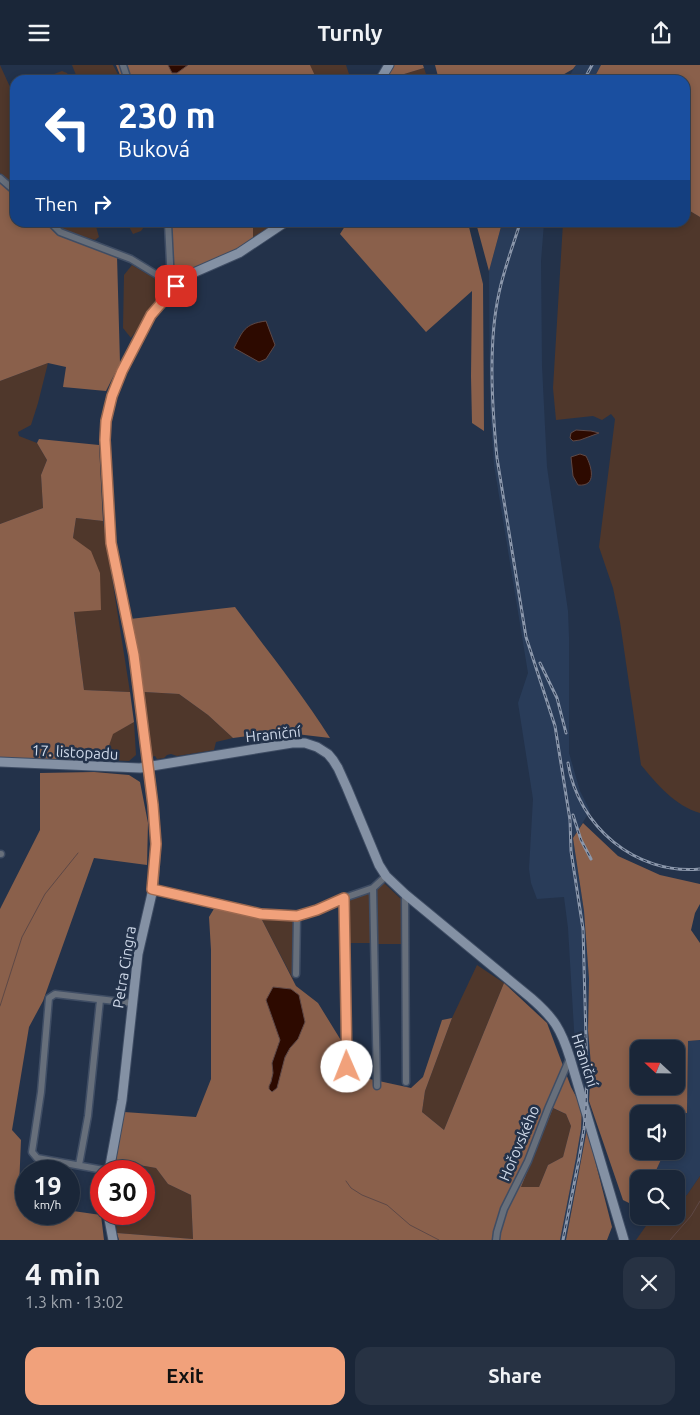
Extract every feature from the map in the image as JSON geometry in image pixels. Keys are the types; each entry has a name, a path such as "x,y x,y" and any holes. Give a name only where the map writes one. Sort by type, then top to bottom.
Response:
{"street":[{"path":"0,178 10,187"},
{"path":"55,227 60,232 131,259 173,285"},
{"path":"168,227 173,285"},
{"name":"Petra Cingra","path":"111,1160 122,1100 138,954 152,889 156,844 153,805 134,655 111,543 105,440 106,421 112,396 122,371 151,315 173,285 191,274 239,253 278,227"},
{"name":"Hraniční","path":"148,767 292,743 305,743 318,747 328,754 338,768 373,853 386,877 544,1009 559,1028 570,1058 624,1240"},
{"name":"17. listopadu","path":"0,762 131,769 148,767"},
{"path":"152,889 261,914 297,916 317,910 373,887 386,877"},
{"path":"373,887 377,1086"},
{"path":"405,894 406,1082"},
{"path":"344,898 347,1086"},
{"path":"296,974 297,916"},
{"path":"49,1160 37,1158 32,1152 41,1092 50,998 55,994 132,1003"},
{"path":"80,1160 88,1116 100,1000"},
{"name":"Hořovského","path":"496,1240 504,1209 528,1161 570,1058"},
{"path":"110,1225 113,1240"}],"shaded area":[{"path":"0,65 10,87 10,182 0,173"},
{"path":"72,65 113,65 118,75 76,75"},
{"path":"116,65 310,65 315,75 120,75"},
{"path":"168,65 188,65 177,73 172,73"},
{"path":"309,65 346,65 349,75 314,75"},
{"path":"394,65 423,65 424,68 401,75 389,75"},
{"path":"435,65 576,65 563,75 438,75"},
{"path":"576,65 601,65 596,75 570,75"},
{"path":"601,65 700,65 700,217 690,211 690,75 596,75"},
{"path":"424,68 426,75 401,75"},
{"path":"62,71 68,75 51,75"},
{"path":"0,181 10,190 10,227 51,227 60,235 117,256 120,363 106,391 63,387 66,367 48,363 0,381"},
{"path":"690,211 700,217 700,813 675,800 660,787 641,765 620,622 613,588 599,547 615,419 611,414 602,420 593,416 556,420 553,388 563,227 690,227"},
{"path":"96,227 99,237 95,240 61,228"},
{"path":"129,227 144,227 141,231 133,234"},
{"path":"167,227 253,227 253,240 181,280 173,275"},
{"path":"253,227 271,227 253,240"},
{"path":"344,227 469,227 483,284 484,431 472,423 472,291 426,332 340,234"},
{"path":"477,227 501,227 489,271"},
{"path":"501,227 544,227 541,261 542,366 547,467 568,611 569,753 580,791 590,811 573,838 584,911 589,979 588,1030 591,1065 587,1129 566,1240 560,1240 581,1129 584,1065 576,1063 568,928 564,897 537,899 531,883 529,869 533,799 518,703 528,673 494,465 490,409 489,271"},
{"path":"132,265 168,286 131,338 123,328 124,275"},
{"path":"266,321 275,345 266,359 259,362 234,348 245,329 253,324"},
{"path":"48,363 31,425 18,432 19,436 37,443 47,460 41,475 43,508 0,524 0,381"},
{"path":"576,430 599,433 573,441 570,438 571,433"},
{"path":"39,439 99,445 103,521 76,518 73,538 91,551 100,573 101,610 74,612 84,690 130,692 134,722 113,734 104,760 0,758 0,524 43,508 41,475 47,460 37,443"},
{"path":"580,454 586,456 591,471 590,480 584,485 578,485 573,476 571,457"},
{"path":"76,518 103,521 130,692 84,690 74,611 73,538"},
{"path":"235,607 296,688 330,738 279,732 233,738 208,715 179,694 144,692 130,619"},
{"path":"144,692 179,694 208,715 233,738 216,742 214,750 177,756 171,754 157,759 155,756 152,757"},
{"path":"134,722 136,755 129,761 104,760 112,734"},
{"path":"94,772 129,775 140,782 148,823 147,865 94,858 43,1001 29,1027 12,1130 21,1140 20,1160 15,1160 15,1225 80,1225 80,1212 90,1213 90,1225 102,1225 104,1240 0,1240 0,909 40,830 40,773"},
{"path":"583,823 618,856 660,875 700,884 700,904 695,913 691,930 700,943 700,1040 688,1041 687,1113 685,1113 685,1105 630,1105 630,1160 661,1160 656,1170 630,1170 630,1204 623,1200 589,1101 591,1065 588,1030 589,979 584,911 573,838"},
{"path":"384,883 401,899 401,944 378,944 377,888"},
{"path":"371,891 370,943 347,943 347,900"},
{"path":"215,907 261,918 296,986 318,1003 342,1042 342,1073 411,1088 423,1077 442,1020 452,1018 425,1091 422,1112 444,1130 504,983 547,1023 571,1087 582,1108 581,1129 560,1240 119,1240 117,1233 193,1239 191,1195 168,1184 155,1168 155,1160 116,1160 124,1112 196,1117 211,1079 211,950 209,917","holes":["266,1000 298,1039 290,1048 269,1089 273,1073 272,1063 280,1040","553,1108 566,1114 571,1126 563,1157 548,1165 539,1187 521,1187"]},
{"path":"261,918 293,919 293,979"},
{"path":"477,965 504,983 444,1130 422,1112 425,1091 452,1018"},
{"path":"273,987 291,989 299,995 305,1022 298,1039 285,1057 277,1088 272,1092 269,1086 273,1073 272,1063 280,1040 266,1000"},
{"path":"700,1040 700,1176 685,1196 685,1170 656,1170 661,1160 685,1160 688,1041"},
{"path":"552,1108 566,1114 571,1126 563,1157 548,1165 539,1187 521,1187"},
{"path":"587,1129 612,1227 607,1240 566,1240"},
{"path":"155,1168 168,1184 191,1195 193,1239 117,1233 116,1225 155,1225"},
{"path":"700,1176 700,1240 636,1240 647,1225 685,1225 685,1196"}],"waterway":[{"path":"0,1006 22,937 45,894 78,853"},
{"path":"346,1181 351,1188 362,1195 387,1205 410,1225 439,1240"},
{"path":"670,1240 691,1216 700,1201"}],"railway":[{"path":"587,75 592,65"},
{"path":"519,227 503,275 493,333 493,396 497,458 526,637 555,726 570,820 571,851 583,929 587,1075 586,1108 579,1159 563,1240"},
{"path":"540,663 557,698 566,733"},
{"path":"568,763 574,786 584,807 597,826 613,842 632,855 653,864 676,869 700,869"},
{"path":"573,815 581,840 591,859"}],"route":[{"path":"176,286 151,315 122,371 112,396 106,421 105,440 111,543 134,655 153,805 156,844 152,889 261,914 297,916 317,910 344,898 347,1067"}]}
